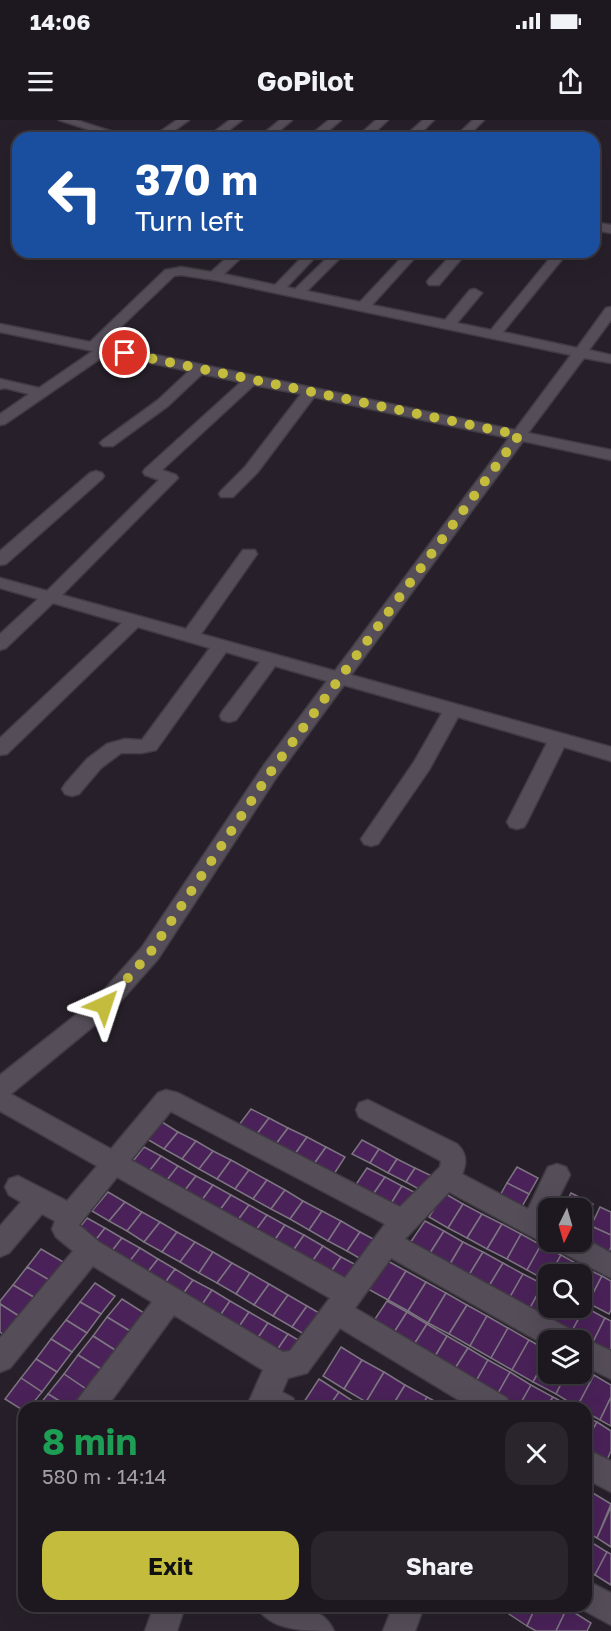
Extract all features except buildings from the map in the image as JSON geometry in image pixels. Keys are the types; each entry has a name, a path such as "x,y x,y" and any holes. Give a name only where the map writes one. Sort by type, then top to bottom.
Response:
{"street":[{"path":"64,120 105,132"},
{"path":"166,132 184,120"},
{"path":"220,132 237,120"},
{"path":"272,132 287,120"},
{"path":"321,132 336,120"},
{"path":"369,132 383,120"},
{"path":"416,132 429,120"},
{"path":"466,132 479,120"},
{"path":"214,276 234,258"},
{"path":"278,289 308,258"},
{"path":"297,294 334,258"},
{"path":"363,307 408,258"},
{"path":"434,282 456,258"},
{"path":"494,334 557,258"},
{"path":"0,421 41,393 98,348 170,273 214,276 611,359"},
{"path":"448,325 475,293"},
{"path":"0,1089 104,1005 150,953 272,770 611,310"},
{"path":"0,328 611,455"},
{"path":"108,443 163,403 200,368"},
{"path":"0,644 170,478 152,472 252,379"},
{"path":"0,385 3,383 41,393"},
{"path":"227,494 251,470 311,391"},
{"path":"0,560 96,476"},
{"path":"190,636 249,554"},
{"path":"0,583 611,754"},
{"path":"0,749 134,621"},
{"path":"72,789 106,753 122,745 143,748 148,745 222,645"},
{"path":"229,716 271,659"},
{"path":"371,839 422,765 452,711"},
{"path":"517,822 558,740"},
{"path":"0,1099 113,1163 342,1303 488,1402"},
{"path":"368,1110 453,1156 453,1168 403,1221 300,1363 289,1366 280,1365 90,1250 65,1229 70,1216 162,1102 174,1101 403,1221"},
{"path":"550,1198 557,1174"},
{"path":"446,1178 538,1226"},
{"path":"0,1245 28,1193 70,1216"},
{"path":"387,1242 545,1330"},
{"path":"0,1359 90,1250"},
{"path":"585,1252 611,1266"},
{"path":"93,1402 170,1299"},
{"path":"592,1356 611,1366"},
{"path":"270,1402 280,1365"},
{"path":"592,1466 611,1477"},
{"path":"592,1599 611,1610"},
{"path":"161,1631 168,1612"},
{"path":"284,1612 318,1631"},
{"path":"399,1631 407,1612"}],"route":[{"path":"104,1005 150,953 272,770 519,435 125,353"}]}
